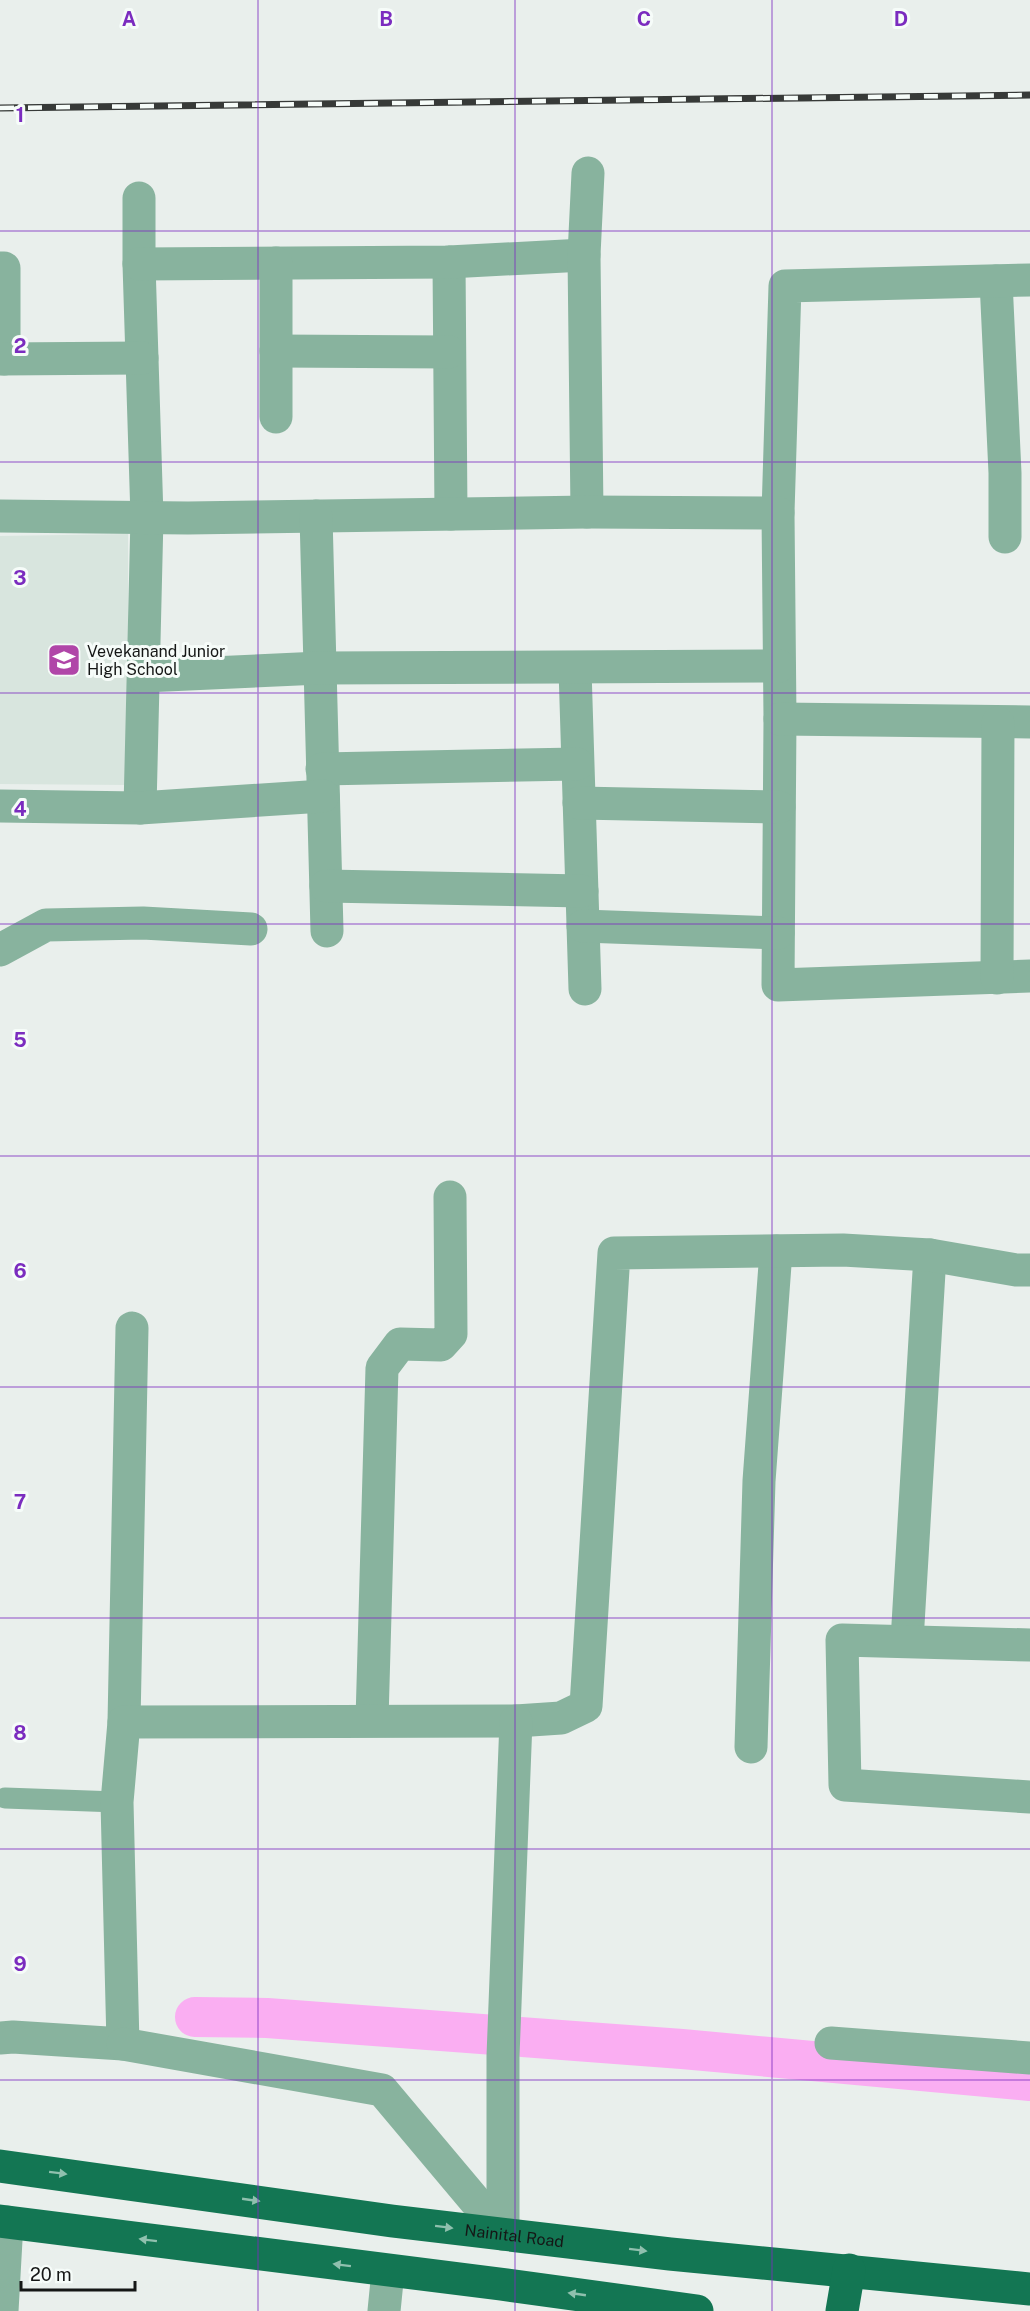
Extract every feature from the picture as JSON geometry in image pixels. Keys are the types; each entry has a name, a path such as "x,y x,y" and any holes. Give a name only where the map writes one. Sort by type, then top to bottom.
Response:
{"highway":[{"name":"Nainital Road","path":"0,2166 392,2221 670,2254 1030,2289"},
{"path":"388,2271 392,2221"},
{"path":"4,2222 697,2311"},
{"path":"500,2284 503,2234"},
{"path":"842,2311 849,2270"}],"street":[{"path":"587,512 585,255 588,173"},
{"path":"139,198 147,516 140,808"},
{"path":"139,264 449,262 585,255"},
{"path":"449,262 451,514"},
{"path":"276,264 276,417"},
{"path":"0,268 4,268 2,359 142,358"},
{"path":"1030,280 785,286 778,513 780,719 778,985 1030,976"},
{"path":"996,281 1017,473 1005,537"},
{"path":"276,351 449,352"},
{"path":"0,516 778,513"},
{"path":"316,516 327,931"},
{"path":"144,676 320,668 574,669 779,666"},
{"path":"574,669 585,990"},
{"path":"780,719 1030,722"},
{"path":"997,978 998,723"},
{"path":"0,806 140,808 323,783 577,764"},
{"path":"579,803 779,807"},
{"path":"326,886 582,891"},
{"path":"0,950 46,925 143,923 250,929"},
{"path":"583,926 778,933"},
{"path":"372,1720 382,1368 400,1344 441,1345 451,1334 450,1197"},
{"path":"124,1722 516,1721 561,1718 586,1706 614,1252 843,1250 930,1255 1016,1270 1030,1270"},
{"path":"751,1747 759,1481 776,1251"},
{"path":"907,1641 930,1255"},
{"path":"123,2044 117,1802 124,1722 132,1328"},
{"path":"1030,1646 842,1640 845,1785 1030,1797"},
{"path":"503,2234 503,2056 516,1721"},
{"path":"0,2038 123,2044 382,2090 503,2234"},
{"path":"831,2043 1030,2058"},
{"path":"2,2311 4,2222"},
{"path":"384,2311 388,2271"}],"lane":[{"path":"4,1798 117,1802"}],"shaded area":[{"name":"Vevekanand Junior High School","path":"128,534 128,785 0,784 0,536"}],"waterway":[{"path":"195,2017 267,2018 682,2049 1030,2081"}],"railway":[{"path":"0,108 1030,95"}],"place":[{"name":"Vevekanand Junior High School","path":"64,660"}]}
